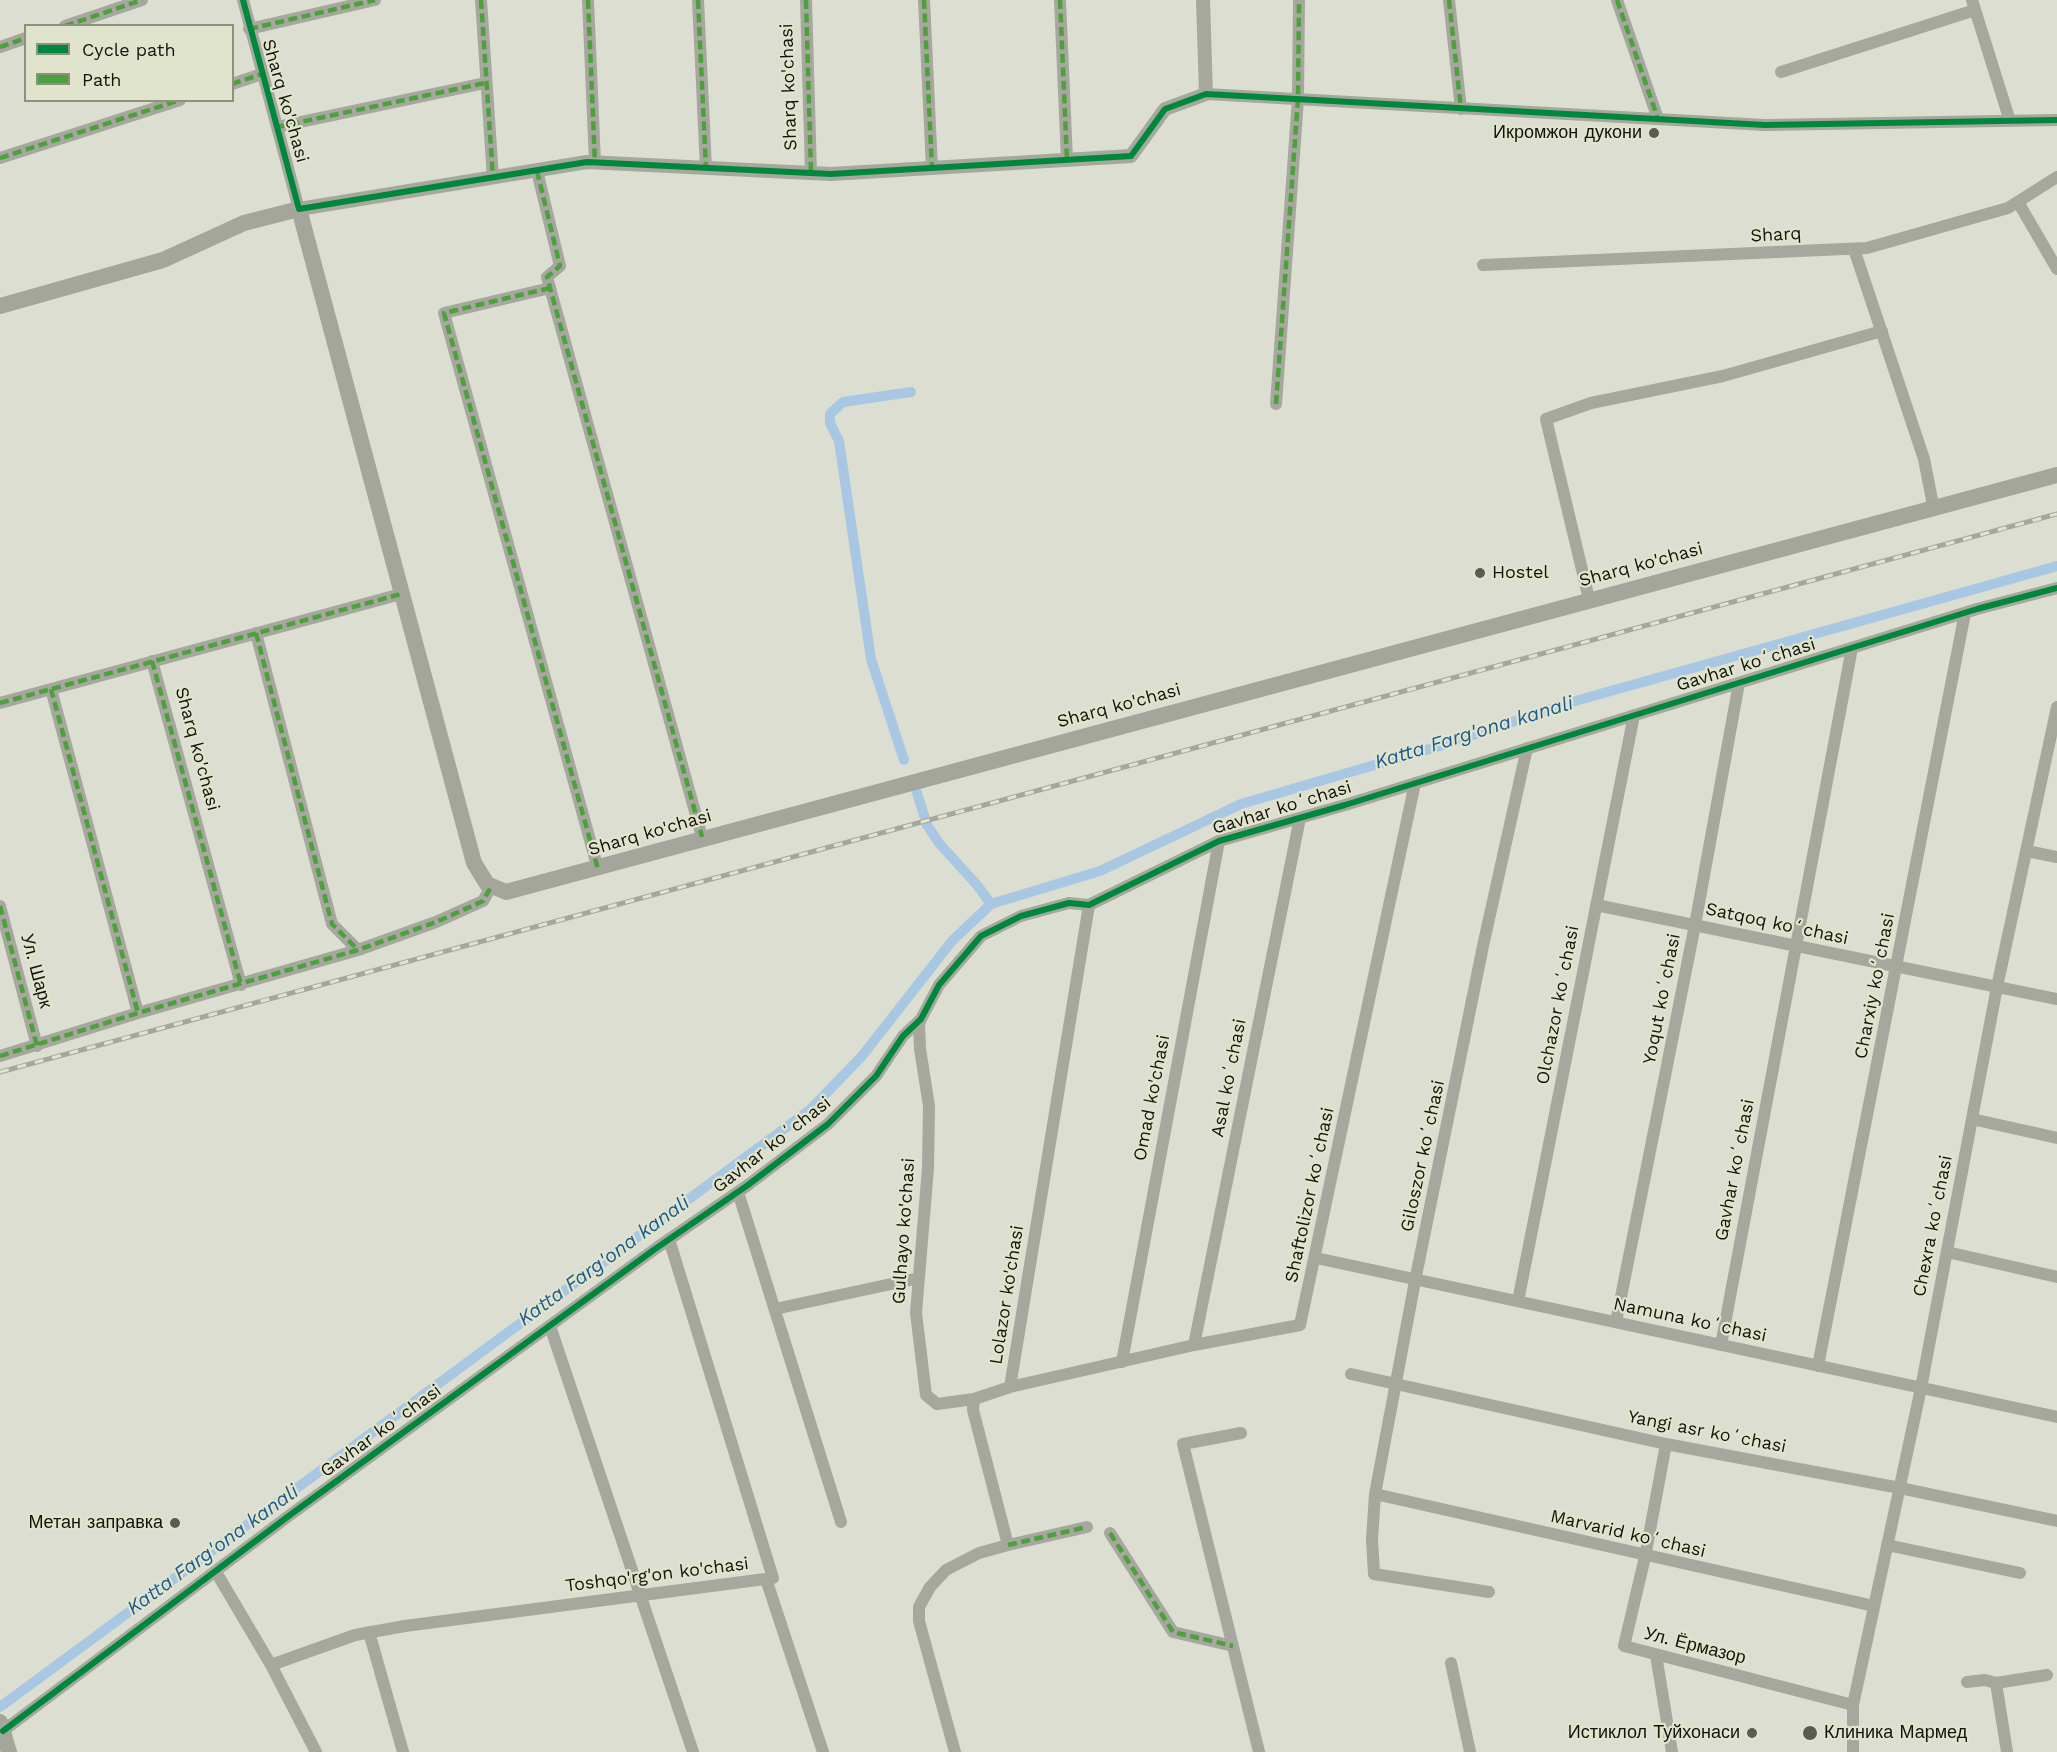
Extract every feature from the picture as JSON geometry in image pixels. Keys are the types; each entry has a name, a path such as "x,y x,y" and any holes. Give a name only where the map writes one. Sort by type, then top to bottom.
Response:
{"main road":[{"path":"0,306 163,260 244,223 299,209"},
{"name":"Sharq ko'chasi","path":"299,209 474,863 491,887 506,892 598,869 702,837 1589,599 1934,510 2057,475"},
{"path":"1,1726 9,1752"}],"street":[{"path":"71,24 142,0"},
{"name":"Sharq ko'chasi","path":"243,0 299,209"},
{"name":"Sharq ko'chasi","path":"249,29 375,0"},
{"path":"481,0 493,178"},
{"path":"588,0 595,163"},
{"path":"698,0 706,168"},
{"name":"Sharq ko'chasi","path":"806,0 811,173"},
{"path":"924,0 932,168"},
{"path":"1060,0 1067,160"},
{"path":"1203,0 1206,94"},
{"path":"1276,404 1298,99 1299,0"},
{"path":"1449,0 1461,109"},
{"path":"1617,0 1658,119"},
{"path":"1781,72 1974,5 2010,121"},
{"path":"0,47 24,39"},
{"name":"Sharq ko'chasi","path":"234,83 262,74"},
{"name":"Sharq ko'chasi","path":"277,127 485,83"},
{"path":"299,209 595,163 811,173 1131,156 1165,109 1206,94 1765,125 2057,120"},
{"path":"0,158 174,102"},
{"path":"537,171 560,266 547,277 702,837"},
{"name":"Sharq","path":"1484,265 1867,248 2008,208 2057,177"},
{"path":"2018,202 2057,269"},
{"path":"1854,249 1924,459 1934,510"},
{"path":"550,288 444,313 598,869"},
{"path":"1589,599 1546,419 1591,403 1723,376 1882,331"},
{"name":"Gavhar koʻchasi","path":"1,1726 216,1572 828,1125 876,1076 903,1036 921,1019 939,985 981,936 1021,916 1069,903 1089,905 1219,841 1965,613 2057,588"},
{"path":"0,703 401,594"},
{"name":"Charxiy koʻchasi","path":"1818,1366 1898,967 1965,613"},
{"path":"256,633 332,924 358,950"},
{"name":"Gavhar koʻchasi","path":"1721,1345 1852,648"},
{"name":"Sharq ko'chasi","path":"152,661 241,985"},
{"name":"Yoqut koʻchasi","path":"1616,1322 1695,925 1739,683"},
{"path":"51,689 138,1013"},
{"name":"Olchazor koʻchasi","path":"1518,1301 1634,715"},
{"name":"Chexra koʻchasi","path":"1853,1752 1853,1705 1921,1388 1997,987 2056,715"},
{"name":"Giloszor koʻchasi","path":"1489,1592 1374,1574 1372,1539 1375,1494 1415,1281 1483,946 1527,748"},
{"name":"Shaftolizor koʻchasi","path":"1010,1387 1194,1345 1300,1325 1316,1258 1414,783"},
{"name":"Asal koʻchasi","path":"1194,1345 1300,818"},
{"name":"Omad ko'chasi","path":"1122,1362 1219,841"},
{"path":"2026,851 2057,857"},
{"path":"0,1056 138,1013 358,950 436,922 483,901 491,887"},
{"name":"Lolazor ko'chasi","path":"974,1399 1010,1387 1089,905"},
{"name":"Satqoq koʻchasi","path":"1596,905 2057,999"},
{"name":"Ул. Шарк","path":"0,906 37,1046"},
{"name":"Gulhayo ko'chasi","path":"921,1019 919,1024 920,1049 929,1106 928,1168 916,1313 926,1395 937,1404 974,1399"},
{"path":"1972,1119 2057,1138"},
{"path":"738,1192 841,1522"},
{"name":"Toshqo'rg'on ko'chasi","path":"271,1665 369,1632 773,1578 669,1239"},
{"path":"1947,1252 2057,1276"},
{"name":"Namuna koʻchasi","path":"1316,1258 2057,1417"},
{"path":"775,1309 919,1278"},
{"path":"550,1326 693,1752"},
{"name":"Yangi asr koʻchasi","path":"1351,1374 1666,1444 1900,1488 2057,1521"},
{"path":"974,1399 973,1410 1008,1545"},
{"path":"1241,1433 1184,1444 1259,1752"},
{"name":"Ул. Ёрмазор","path":"1666,1444 1645,1557 1624,1646 1853,1705"},
{"name":"Marvarid koʻchasi","path":"1375,1494 1645,1557 1874,1606"},
{"path":"956,1752 919,1621 919,1607 930,1587 946,1570 979,1553 1087,1527"},
{"path":"1110,1533 1173,1632 1233,1646"},
{"path":"1887,1545 2020,1573"},
{"path":"216,1572 271,1665 316,1752"},
{"path":"766,1579 823,1752"},
{"path":"369,1632 403,1752"},
{"path":"1656,1655 1672,1752"},
{"path":"1452,1663 1470,1752"},
{"path":"1967,1682 1985,1680 1996,1683 2047,1675"},
{"path":"1996,1683 2007,1752"}],"waterway":[{"path":"904,760 871,659 839,441 830,423 830,414 843,402 911,392"},
{"name":"Katta Farg'ona kanali","path":"0,1707 811,1109 862,1056 952,941 991,904 1100,871 1241,804 1443,745 1575,701 2057,566"},
{"path":"917,793 927,825 939,843 991,904"}],"railway":[{"path":"0,1072 2057,514"}],"marked path":[{"path":"71,24 142,0"},
{"path":"249,29 375,0"},
{"path":"481,0 493,178"},
{"path":"588,0 595,163"},
{"path":"698,0 706,168"},
{"path":"806,0 811,173"},
{"path":"924,0 932,168"},
{"path":"1060,0 1067,160"},
{"path":"1276,404 1298,99 1299,0"},
{"path":"1449,0 1461,109"},
{"path":"1617,0 1658,119"},
{"path":"0,47 24,39"},
{"path":"234,83 262,74"},
{"path":"277,127 485,83"},
{"path":"0,158 174,102"},
{"path":"537,171 560,266 547,277 702,837"},
{"path":"550,288 444,313 598,869"},
{"path":"0,703 401,594"},
{"path":"256,633 332,924 358,950"},
{"path":"152,661 241,985"},
{"path":"51,689 138,1013"},
{"path":"0,1056 138,1013 358,950 436,922 483,901 491,887"},
{"path":"0,906 37,1046"},
{"path":"1008,1545 1087,1527"},
{"path":"1110,1533 1173,1632 1233,1646"}],"cycle path":[{"path":"243,0 299,209 587,162 831,174 1131,156 1165,109 1206,94 1765,125 2057,120"},
{"path":"3,1731 290,1515 655,1249 748,1185 828,1124 876,1076 903,1036 921,1019 939,985 981,936 1021,916 1069,903 1089,905 1219,841 1345,805 1977,609 2057,588"}],"place":[{"name":"Икромжон дукони","path":"1654,133"},
{"name":"Hostel","path":"1480,573"},
{"name":"Метан заправка","path":"175,1523"},
{"name":"Истиклол Туйхонаси","path":"1752,1733"},
{"name":"Клиника Мармед","path":"1810,1733"}]}
